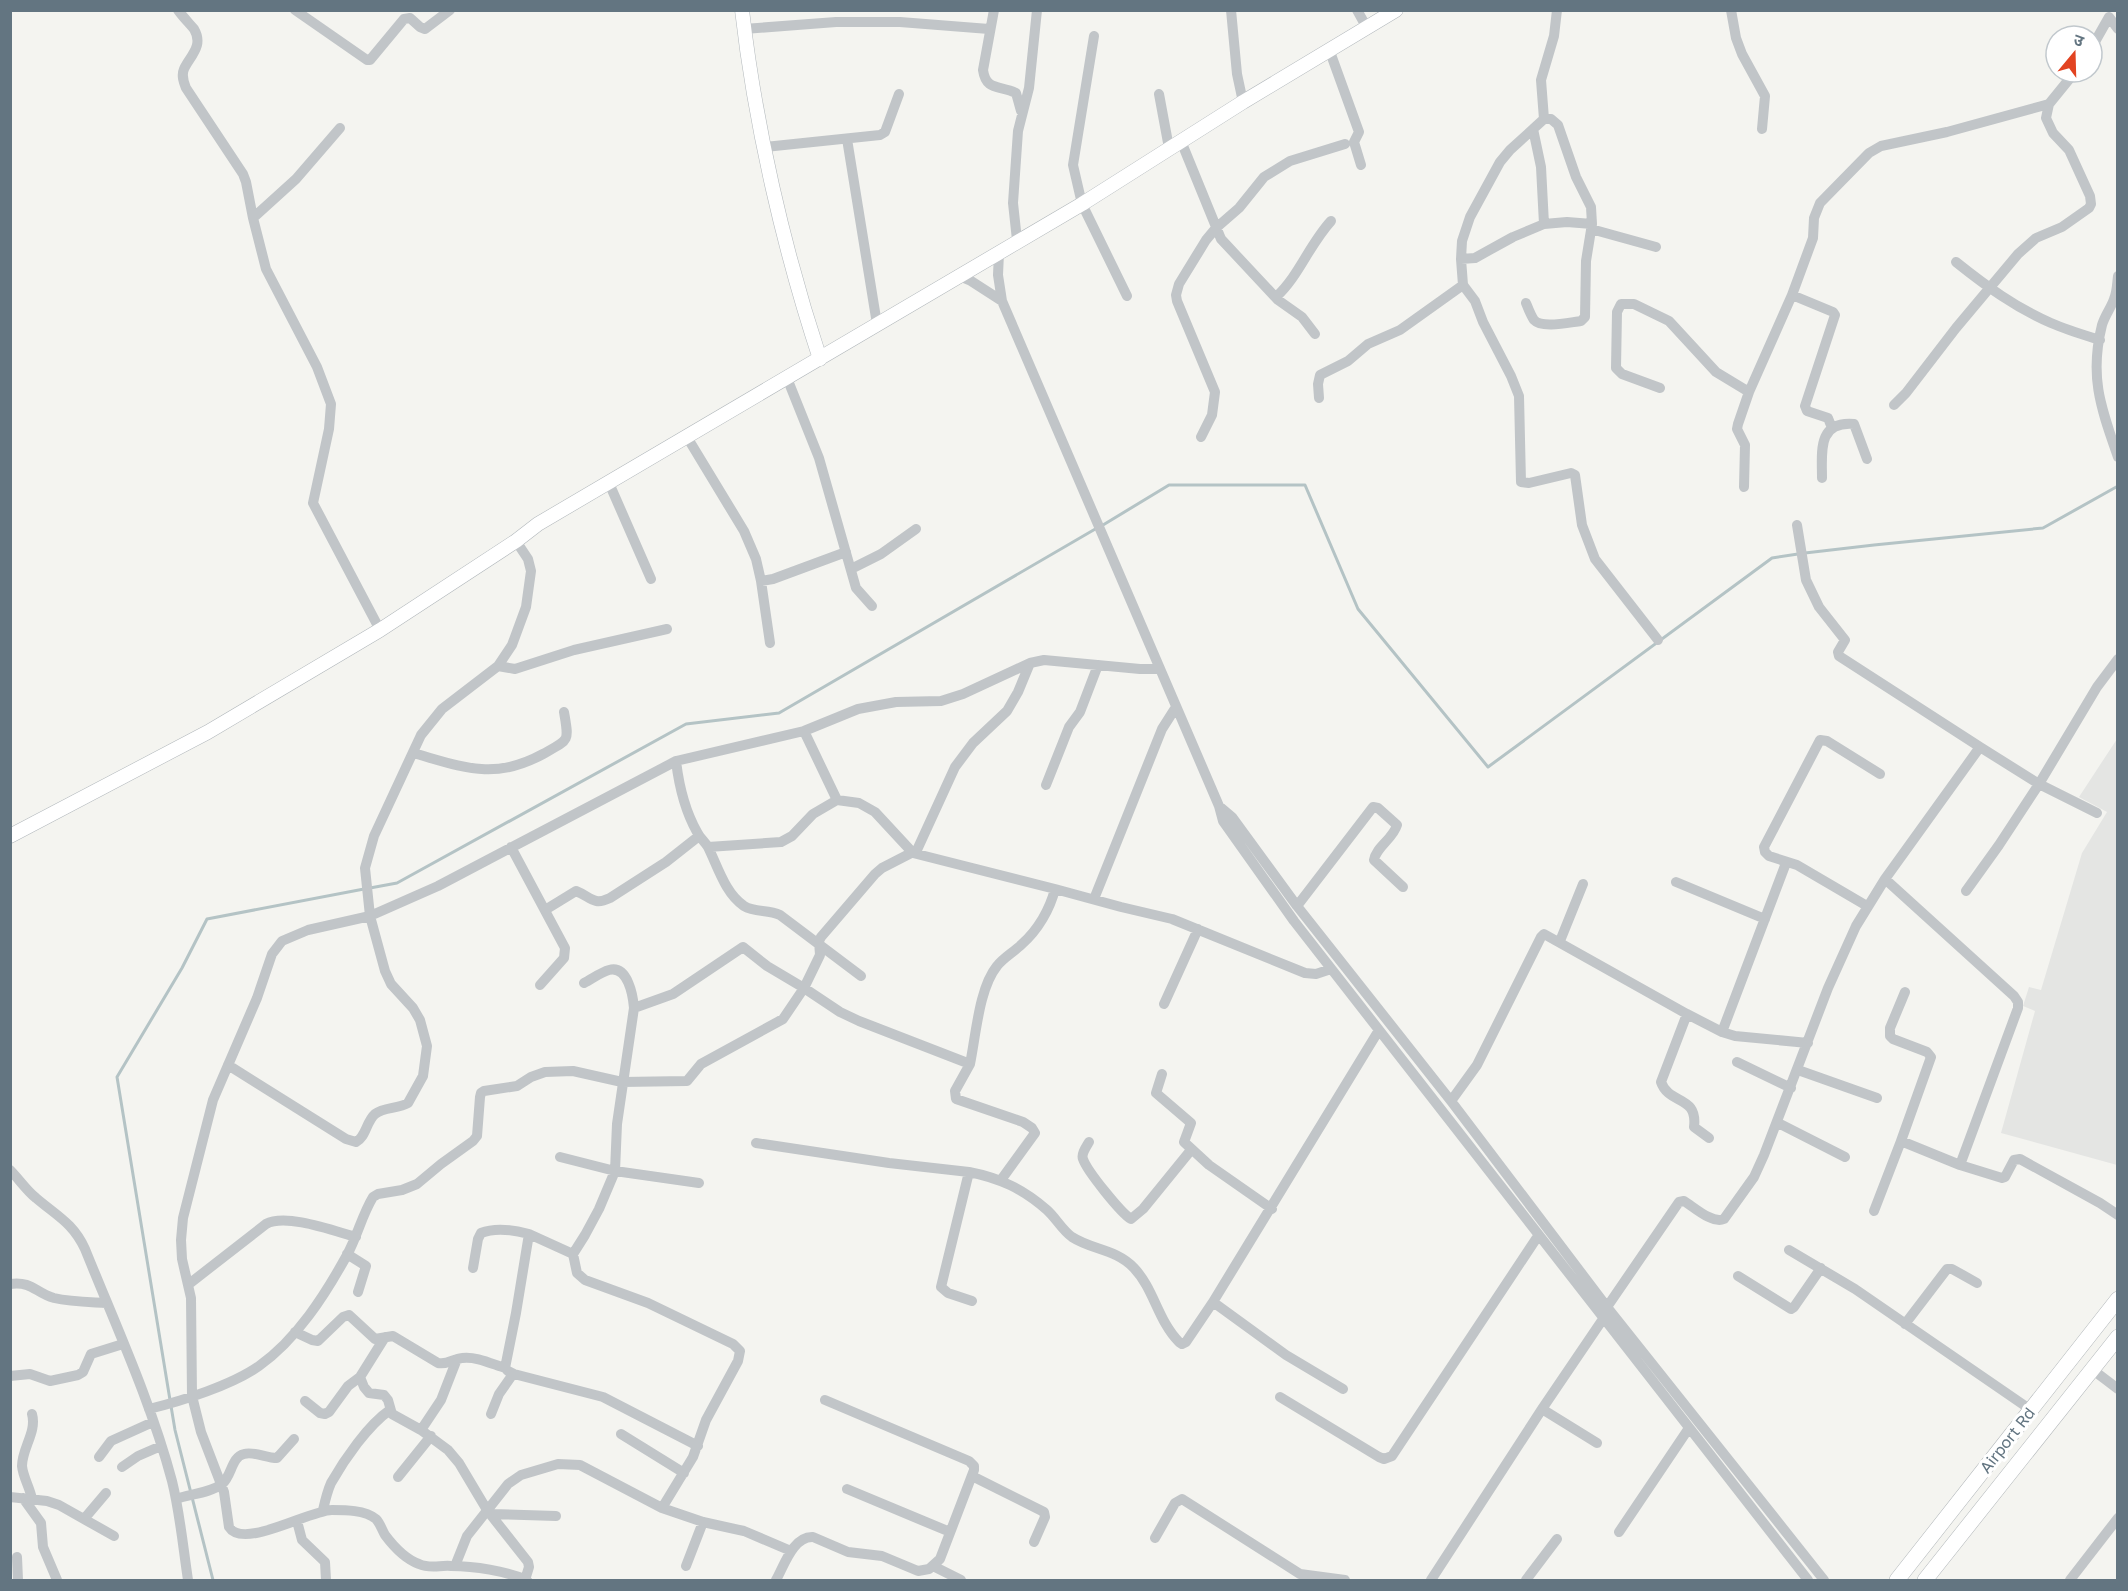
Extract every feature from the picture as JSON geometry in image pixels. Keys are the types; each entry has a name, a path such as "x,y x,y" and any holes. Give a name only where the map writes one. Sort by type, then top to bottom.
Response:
{"main road":[{"name":"Airport Rd","path":"1897,1581 2118,1299"},
{"path":"1925,1581 2118,1337"}],"street":[{"path":"178,10 197,36 195,54 184,70 186,88 243,174 266,269 317,367 331,404 329,429 313,503 380,630"},
{"path":"295,10 366,60 370,60 410,14 420,27 425,29 450,10"},
{"path":"742,10 765,147 800,299 820,359"},
{"path":"994,10 983,70 985,80 991,86 1016,93 1021,112"},
{"path":"1017,240 1013,203 1018,131 1021,112 1029,88 1036,10"},
{"path":"1231,10 1237,74 1243,102"},
{"path":"1357,10 1367,28"},
{"path":"10,836 208,732 380,630 516,541 538,524 999,253 1017,240 1082,204 1243,102 1396,10"},
{"path":"1544,119 1541,80 1554,36 1557,10"},
{"path":"1731,10 1736,38 1742,54 1766,96 1762,129"},
{"path":"2110,14 2118,29"},
{"path":"744,29 836,22 900,22 989,29"},
{"path":"1094,36 1073,159 1074,173 1082,204 1127,296"},
{"path":"1329,49 1359,132 1354,142 1361,165"},
{"path":"1894,405 2018,254 2036,238 2062,227 2089,208 2090,196 2069,150 2048,124 2046,112 2049,104 2065,84"},
{"path":"765,147 879,135 885,132 899,94"},
{"path":"1159,94 1175,145 1226,246 1276,297 1302,317 1315,334"},
{"path":"1744,487 1745,445 1737,426 1749,392 1792,295 1813,238 1816,210 1820,203 1874,149 1892,142 1947,132 2049,104"},
{"path":"1526,303 1538,324 1550,325 1583,320 1591,207 1576,177 1558,125 1554,120 1544,119 1510,150 1493,174 1466,228 1462,241 1463,285 1475,301 1519,396 1521,482 1526,483 1574,473 1582,525 1595,559 1658,640"},
{"path":"253,218 296,179 340,128"},
{"path":"1533,129 1541,167 1544,224"},
{"path":"847,139 878,324"},
{"path":"1201,437 1212,415 1215,392 1176,295 1179,284 1216,228 1239,208 1264,177 1280,166 1300,157 1345,144"},
{"path":"1276,297 1294,279 1304,258 1331,222"},
{"path":"1461,259 1474,258 1513,237 1544,224 1567,222 1591,226 1656,247"},
{"path":"999,253 998,275 1002,301 1219,806 1221,817 1234,839 1331,969 1808,1581"},
{"path":"1956,262 1989,288 2051,324 2100,340"},
{"path":"959,276 1002,301"},
{"path":"2118,276 2116,295 2105,315 2096,374 2097,392 2118,457"},
{"path":"1319,398 1320,375 1348,361 1368,344 1400,330 1463,285"},
{"path":"1792,295 1836,315 1805,406 1807,411 1828,418 1832,428"},
{"path":"1660,388 1622,374 1616,368 1617,312 1620,304 1634,304 1669,321 1716,372 1749,392"},
{"path":"788,378 819,458 856,588 872,606"},
{"path":"1822,478 1823,443 1832,428 1854,424 1867,459"},
{"path":"687,437 744,531 756,559 770,643"},
{"path":"609,483 651,579"},
{"path":"1797,525 1806,580 1819,607 1845,640 1838,652 1839,656 2039,784 2097,813"},
{"path":"851,569 881,554 916,529"},
{"path":"228,1065 351,1141 360,1140 376,1114 404,1105 410,1100 424,1072 427,1046 420,1020 413,1008 391,984 385,971 370,912 365,868 374,836 421,735 442,709 498,666 512,645 526,607 531,572 528,559 516,541"},
{"path":"761,581 773,579 846,552"},
{"path":"498,666 515,669 574,650 666,629"},
{"path":"1966,891 2039,784 2097,687 2118,659"},
{"path":"360,1377 368,1392 386,1397 393,1415 426,1433 454,1457 489,1512 528,1562 526,1580 488,1570 418,1564 402,1554 375,1519 352,1511 323,1510 297,1521 249,1534 233,1532 229,1527 225,1500 216,1487 201,1432 188,1397 191,1298 182,1259 181,1240 183,1218 207,1118 272,954 282,941 308,930 370,912 438,886 676,761 804,731 858,709 896,702 925,703 952,698 1029,663 1051,660 1160,669"},
{"path":"152,1408 188,1397 252,1370 267,1359 295,1332 310,1312 347,1254 373,1197 417,1184 473,1141 477,1136 480,1097 484,1091 517,1086 531,1077 573,1071 622,1082 687,1081 701,1064 783,1019 804,988 820,955 819,938 875,874 889,864 913,854 919,847 962,756 1007,711 1018,692 1029,663"},
{"path":"1046,785 1069,727 1080,712 1098,665"},
{"path":"1094,898 1162,729 1176,707"},
{"path":"413,753 461,766 495,770 510,768 526,763 564,742 568,734 564,712"},
{"path":"804,731 837,800"},
{"path":"1867,906 1800,867 1770,856 1764,847 1820,740 1827,741 1880,774"},
{"path":"1607,1307 1679,1202 1684,1201 1717,1221 1724,1219 1754,1177 1778,1123 1844,952 1867,906 1980,747"},
{"path":"676,761 685,807 699,836 708,847 714,864 739,902 751,910 780,915 861,976"},
{"path":"708,847 781,842 792,836 813,814 837,800 859,803 875,812 913,854 1094,898 1121,908 1162,916 1299,971 1310,974 1331,969"},
{"path":"1219,806 1232,817 1297,906 1451,1101 1607,1307 1824,1581"},
{"path":"1297,906 1373,807 1378,808 1397,825 1375,855 1374,860 1403,887"},
{"path":"545,910 576,891 596,902 610,898 666,862 699,836"},
{"path":"511,847 565,948 564,958 540,986"},
{"path":"1722,1032 1786,862"},
{"path":"1885,879 2018,1002 2018,1008 1960,1165"},
{"path":"1676,882 1765,919"},
{"path":"1560,941 1583,884"},
{"path":"1001,1180 1035,1133 1023,1122 956,1099 955,1091 970,1064 990,979 997,966 1024,942 1038,925 1055,889"},
{"path":"1164,1004 1197,929"},
{"path":"1451,1101 1477,1065 1542,934 1548,934 1722,1032 1735,1036 1808,1043"},
{"path":"634,1008 673,993 743,947 767,966 840,1012 970,1064"},
{"path":"584,983 608,970 616,969 622,972 629,985 634,1008 617,1124 615,1171 599,1209 573,1254 577,1273 585,1280 648,1303 734,1344 740,1351 738,1361 706,1420 698,1446 662,1508"},
{"path":"1874,1211 1931,1058 1927,1052 1890,1036 1890,1028 1905,992"},
{"path":"1687,1014 1661,1082 1665,1090 1693,1110 1695,1128 1709,1138"},
{"path":"756,1143 889,1163 969,1172 1001,1180 1048,1211 1072,1236 1115,1253 1132,1266 1144,1281 1160,1316 1182,1344 1186,1342 1213,1302 1272,1209 1379,1030"},
{"path":"1737,1062 1791,1088"},
{"path":"1798,1070 1877,1098"},
{"path":"1162,1074 1156,1093 1191,1123 1183,1141 1191,1150 1272,1209"},
{"path":"1778,1123 1845,1157"},
{"path":"1901,1141 2002,1179 2014,1160 2020,1159 2118,1215"},
{"path":"1089,1142 1083,1154 1083,1160 1101,1186 1131,1219 1143,1209 1191,1150"},
{"path":"560,1157 615,1171 699,1183"},
{"path":"10,1170 26,1189 68,1222 79,1237 152,1408 153,1422 181,1497 188,1581"},
{"path":"969,1172 941,1287 948,1293 972,1301"},
{"path":"189,1284 266,1224 273,1221 294,1222 356,1237"},
{"path":"473,1268 481,1233 502,1230 529,1234 573,1254"},
{"path":"491,1414 509,1371 529,1234"},
{"path":"1280,1397 1379,1457 1384,1459 1392,1456 1538,1236"},
{"path":"1789,1250 1821,1268 2031,1410"},
{"path":"347,1254 366,1265 358,1292"},
{"path":"1738,1276 1791,1309 1821,1268"},
{"path":"1905,1324 1947,1269 1952,1269 1977,1283"},
{"path":"10,1284 24,1283 40,1293 63,1300 106,1303"},
{"path":"1213,1302 1286,1355 1343,1389"},
{"path":"295,1332 318,1341 343,1317 348,1316 375,1339 393,1336 438,1363 443,1364 457,1359 473,1359 603,1397 698,1446"},
{"path":"1431,1581 1603,1319"},
{"path":"305,1401 320,1413 327,1413 348,1386 360,1377 385,1337"},
{"path":"10,1376 30,1374 50,1381 78,1375 83,1372 91,1354 123,1344"},
{"path":"398,1477 426,1433 457,1359"},
{"path":"2093,1370 2118,1389"},
{"path":"776,1581 791,1551 802,1539 813,1537 848,1552 876,1555 918,1571 924,1571 939,1559 972,1476 974,1466 969,1461 825,1400"},
{"path":"1542,1409 1597,1443"},
{"path":"323,1510 328,1490 338,1473 376,1421 390,1410"},
{"path":"32,1414 34,1425 24,1452 22,1468 28,1499 41,1523 43,1547 57,1581"},
{"path":"99,1457 111,1441 153,1422"},
{"path":"1619,1532 1689,1428"},
{"path":"621,1434 684,1473"},
{"path":"181,1497 216,1487 228,1478 235,1460 240,1455 249,1453 277,1458 294,1439"},
{"path":"122,1467 138,1456 161,1446"},
{"path":"455,1566 466,1536 489,1512 508,1484 521,1475 566,1463 580,1465 662,1508 703,1522 744,1531 791,1551"},
{"path":"972,1476 1044,1512 1045,1517 1034,1542"},
{"path":"847,1490 950,1532"},
{"path":"84,1520 106,1493"},
{"path":"10,1497 59,1505 114,1536"},
{"path":"1155,1538 1175,1503 1185,1500 1300,1574 1346,1581"},
{"path":"489,1512 556,1516"},
{"path":"2070,1581 2118,1518"},
{"path":"297,1521 302,1540 325,1562 326,1581"},
{"path":"686,1566 703,1522"},
{"path":"1526,1581 1557,1539"},
{"path":"17,1557 18,1581"},
{"path":"933,1566 961,1581"}],"shaded area":[{"path":"2117,739 2117,1165 2001,1133 2035,1011 2023,1006 2029,987 2041,990 2082,853 2107,812 2079,797"}],"waterway":[{"path":"1103,525 1169,485 1305,485 1358,609 1488,767 1772,558 1798,554"},
{"path":"1805,553 2043,528 2118,486"},
{"path":"370,888 397,883 686,724 779,713 1097,528"},
{"path":"170,1400 117,1077 182,968 207,919 364,889"},
{"path":"171,1406 213,1580"}]}
